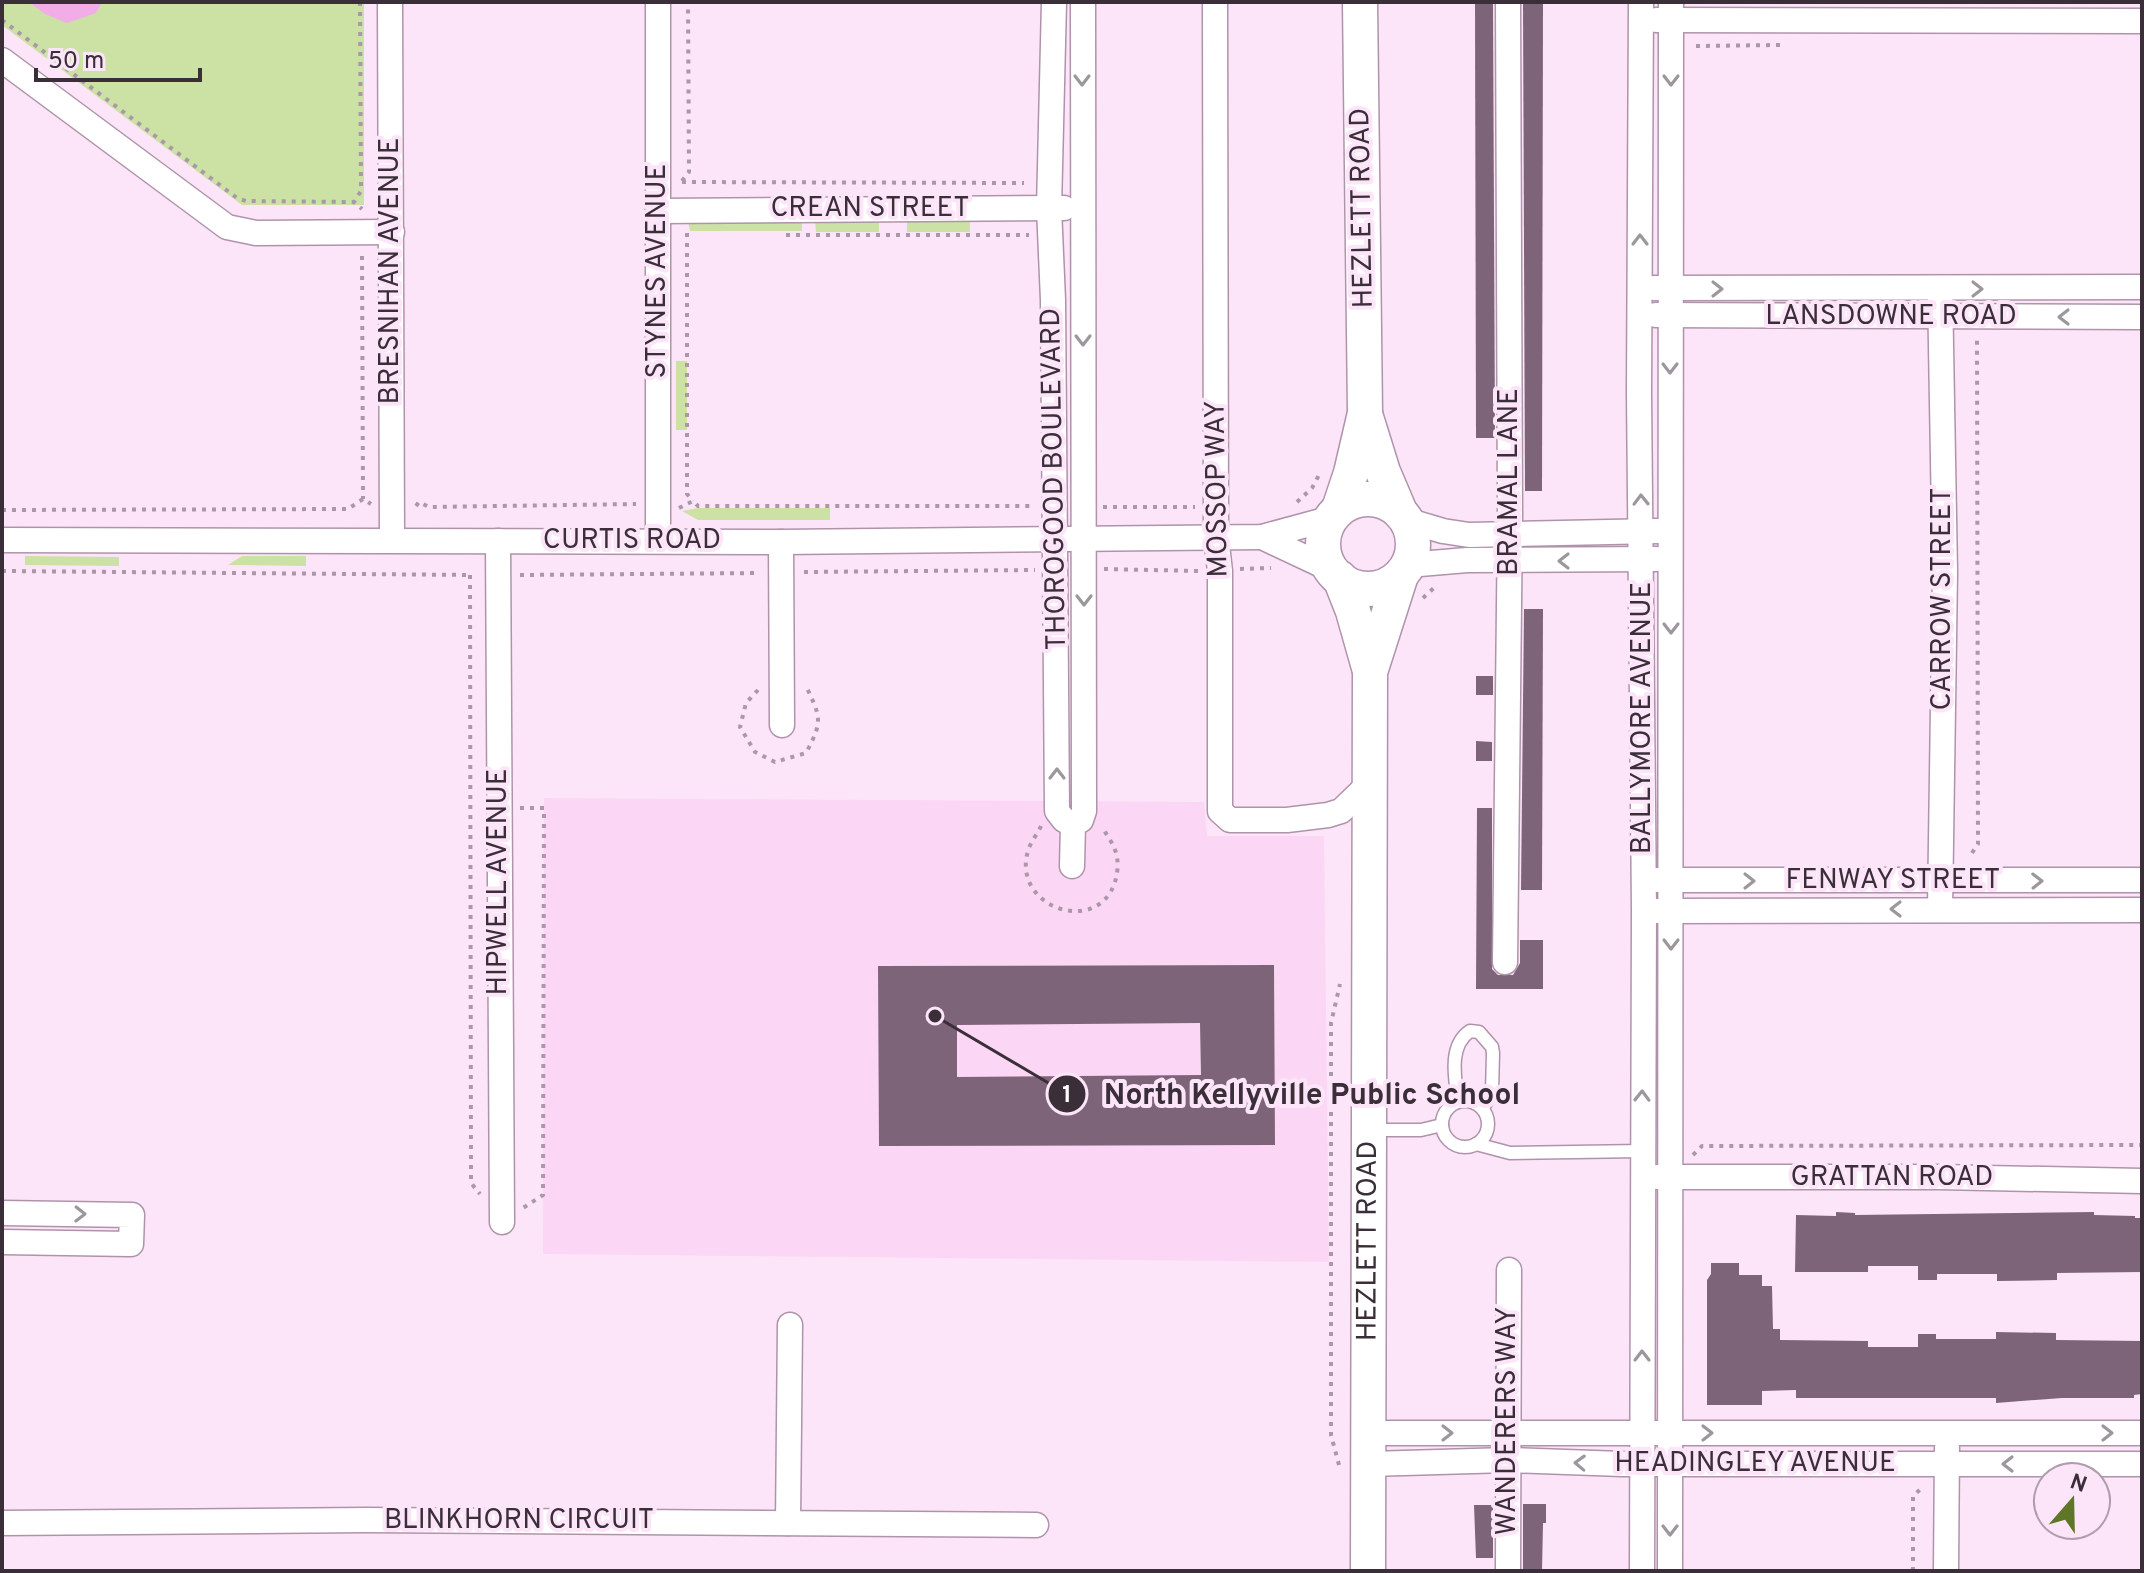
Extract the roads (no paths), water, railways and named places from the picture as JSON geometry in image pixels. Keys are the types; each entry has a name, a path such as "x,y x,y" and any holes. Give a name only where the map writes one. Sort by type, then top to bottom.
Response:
{"main road":[{"name":"HEZLETT ROAD","path":"1335,514 1351,473 1365,413 1360,2"},
{"name":"HEZLETT ROAD","path":"1365,413 1383,472 1403,516"},
{"path":"1365,499 1384,501 1403,516 1413,537 1410,580 1361,588 1336,574 1324,550 1326,528 1335,514 1355,500 1365,499"},
{"name":"HEZLETT ROAD","path":"1336,574 1370,672 1368,1130 1359,1455 1368,1571"},
{"name":"HEZLETT ROAD","path":"1370,672 1410,580"}],"street":[{"name":"BRESNIHAN AVENUE","path":"390,2 392,540"},
{"name":"STYNES AVENUE","path":"658,2 658,540"},
{"name":"THOROGOOD BOULEVARD","path":"1054,2 1049,208 1053,300 1057,811 1064,820 1073,824"},
{"name":"THOROGOOD BOULEVARD","path":"1073,824 1081,820 1084,811 1083,2"},
{"name":"MOSSOP WAY","path":"1215,2 1220,811 1230,820 1314,819 1341,811 1369,784"},
{"name":"BRAMAL LANE","path":"1505,962 1510,561 1508,2"},
{"path":"1641,11 2142,21"},
{"name":"BALLYMORE AVENUE","path":"1641,11 1639,315 1644,910 1642,1571"},
{"name":"BALLYMORE AVENUE","path":"1670,1571 1671,11"},
{"path":"2,60 227,227 256,233 392,232"},
{"name":"CREAN STREET","path":"658,211 1083,208"},
{"name":"LANSDOWNE ROAD","path":"1639,288 2142,287"},
{"name":"CARROW STREET","path":"1940,289 1945,572 1940,909"},
{"name":"LANSDOWNE ROAD","path":"1639,315 1940,324 2142,317"},
{"path":"1293,539 1335,514"},
{"path":"1403,516 1456,533 1510,536 1670,531"},
{"name":"CURTIS ROAD","path":"2,540 781,542 1262,537 1293,539 1336,574"},
{"name":"HIPWELL AVENUE","path":"498,541 502,1222"},
{"path":"781,542 782,725"},
{"path":"1410,580 1443,561 1670,559"},
{"name":"THOROGOOD BOULEVARD","path":"1072,866 1073,824"},
{"name":"FENWAY STREET","path":"1643,879 1941,882 2142,880"},
{"name":"FENWAY STREET","path":"1644,910 2142,910"},
{"name":"GRATTAN ROAD","path":"1642,1177 2142,1181"},
{"path":"2,1213 132,1215 131,1244 2,1242"},
{"name":"WANDERERS WAY","path":"1508,1571 1509,1270"},
{"path":"788,1523 790,1325"},
{"name":"HEADINGLEY AVENUE","path":"1359,1455 1509,1433 2142,1433"},
{"path":"1946,1571 1947,1434"},
{"name":"HEADINGLEY AVENUE","path":"1359,1455 1641,1464 2142,1464"},
{"name":"BLINKHORN CIRCUIT","path":"2,1523 366,1520 1036,1525"}],"lane":[{"path":"1053,125 1082,125"},
{"path":"1458,1101 1457,1044 1470,1031 1479,1032 1492,1047 1493,1053 1492,1092 1483,1108"},
{"path":"1458,1101 1471,1101 1483,1108 1488,1128 1486,1135 1476,1144 1469,1147 1454,1144 1448,1139 1442,1125 1446,1111 1458,1101"},
{"path":"1368,1130 1421,1130 1442,1125"},
{"path":"1476,1144 1510,1153 1642,1151"}],"place":[{"name":"North Kellyville Public School","path":"935,1016"}]}
